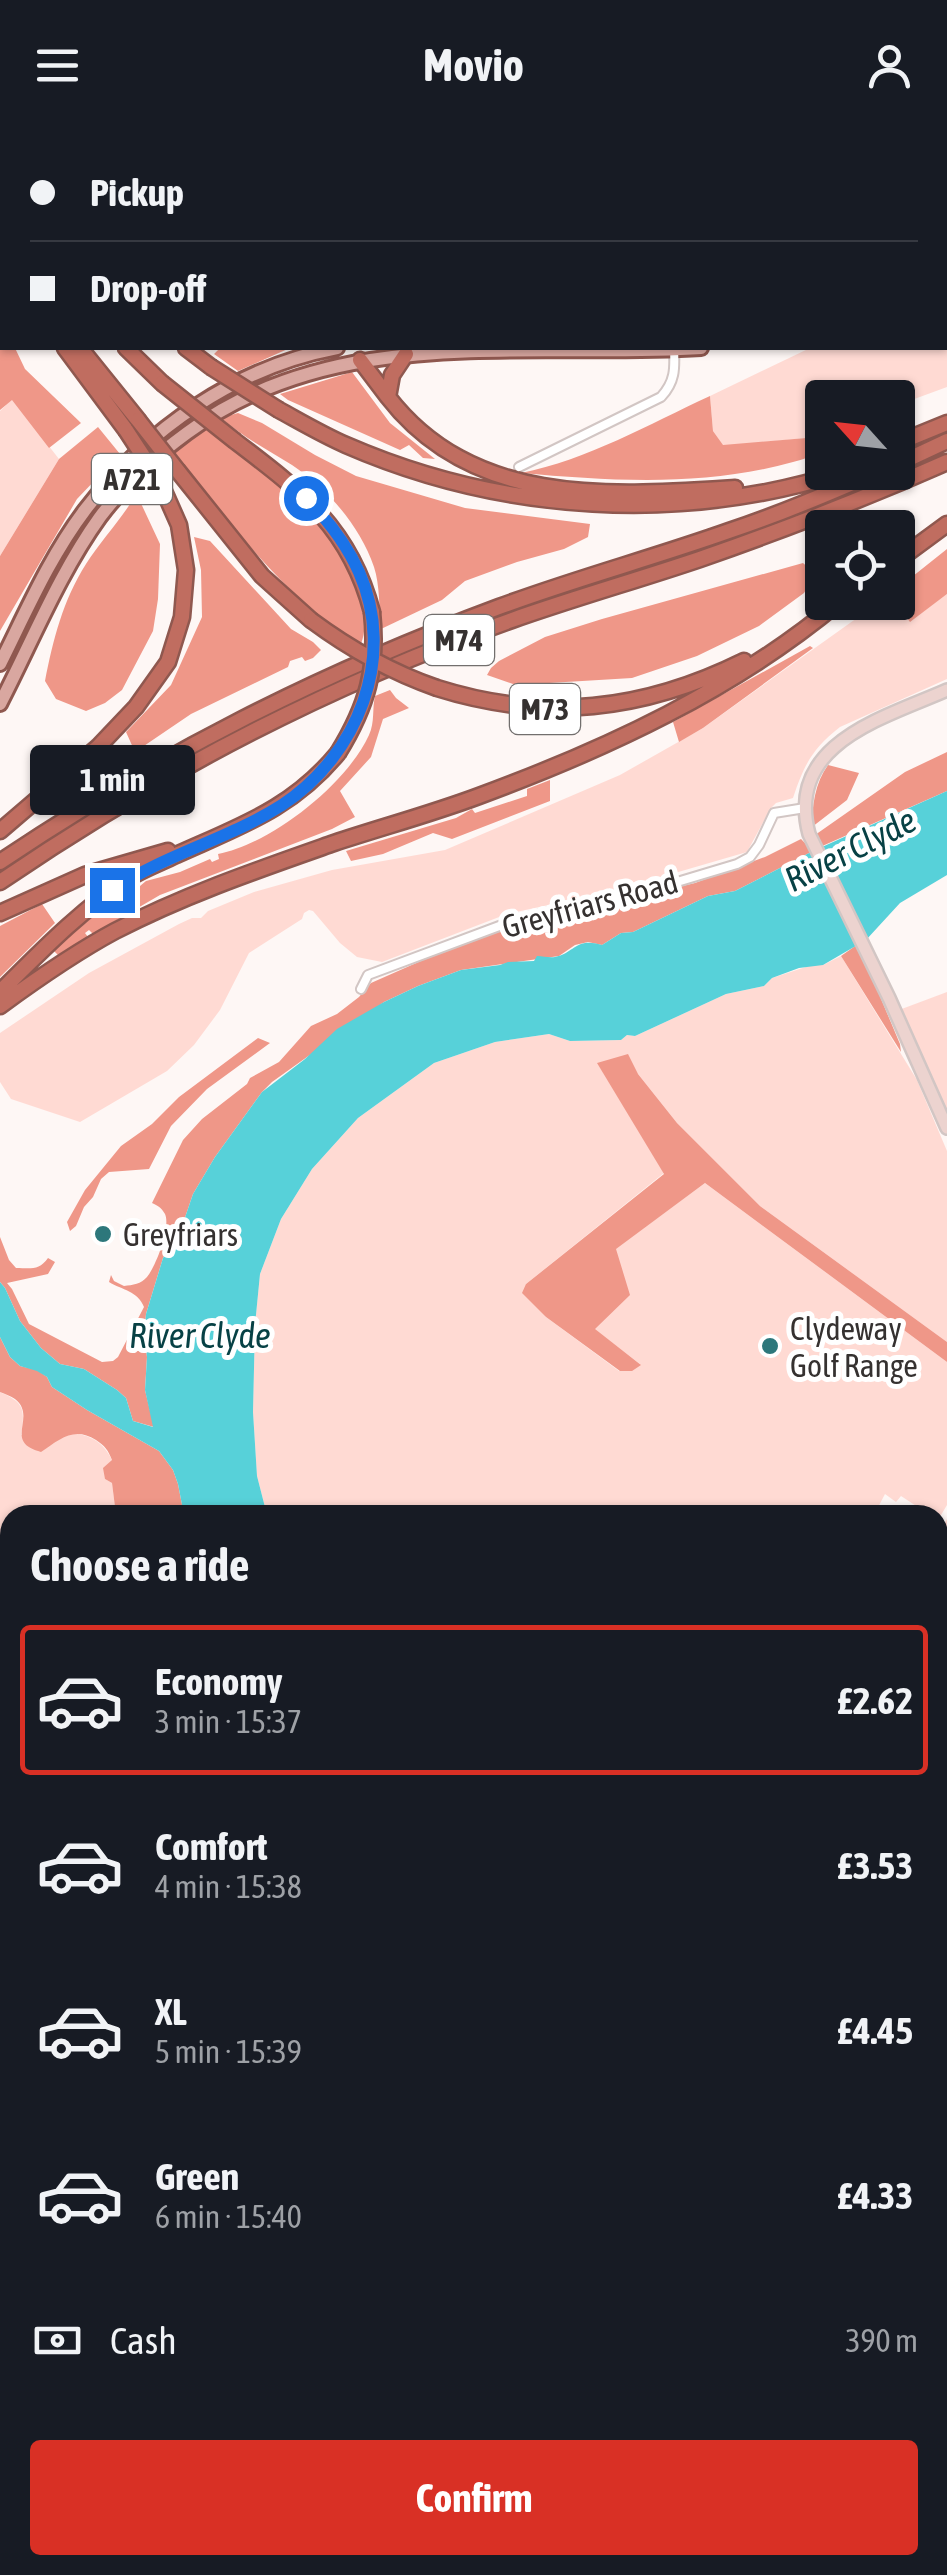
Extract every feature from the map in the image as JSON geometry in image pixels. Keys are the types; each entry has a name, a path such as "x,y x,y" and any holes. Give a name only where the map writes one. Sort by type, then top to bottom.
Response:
{"highway":[{"name":"M73","path":"67,350 178,471 262,576 311,620 348,646 386,668 437,688 498,704 547,709 634,701 680,688 741,663 811,620"},
{"name":"M73","path":"0,830 98,747 136,708 168,662 182,617 186,570 179,525 132,425 81,350"},
{"path":"0,992 61,932 112,890 150,866 262,817 297,795 338,753 357,721 372,674 372,612 360,574 332,526 298,491 128,350"},
{"path":"189,350 278,410 345,444 408,469 522,498 651,504 747,495 805,483"},
{"path":"388,397 392,375 406,354"},
{"path":"360,360 412,425 437,446 463,462 507,478 610,492 735,488"},
{"path":"915,436 947,422"},
{"path":"915,445 947,432"},
{"path":"915,456 947,441"},
{"name":"M74","path":"0,882 169,776 343,688 511,620 696,560 947,462"},
{"path":"446,480 582,498 668,498 805,474"},
{"name":"M74","path":"0,862 160,762 306,687 504,605 732,531 833,490"},
{"path":"915,548 947,524"},
{"path":"0,1006 49,970 116,931 221,884 478,797 676,710 759,663 817,620"},
{"path":"0,912 85,875 230,830"}],"main road":[{"name":"A721","path":"0,664 51,564 84,512 150,440 209,396 274,366 330,350"},
{"path":"274,366 350,350 360,360"},
{"name":"A721","path":"0,704 77,552 115,498 172,444 222,408 274,383 360,360 406,354 585,350"},
{"path":"947,690 838,742 816,770 805,808 809,834 947,1128"}],"street":[{"path":"519,467 661,397 670,388 675,373 674,350"},
{"name":"Greyfriars Road","path":"361,989 368,975 518,919 657,888 737,864 750,857 759,845 774,813 805,808"}],"shaded area":[{"path":"0,350 16,350 25,369 81,423 49,448 12,400 0,410"},
{"path":"218,350 285,350 238,371 214,354"},
{"path":"806,350 947,350 947,387 915,399 915,380 805,380 805,438 723,446 713,431 710,396"},
{"path":"352,372 390,423 435,459 423,458 409,445 400,450 280,394"},
{"path":"710,396 713,431 723,445 805,438 805,458 759,470 692,479 624,480 521,473 594,450"},
{"path":"12,399 59,459 0,556 0,411"},
{"path":"238,413 356,476 465,508 590,524 588,537 564,549 465,581 442,600 381,629 374,567 351,523 305,475 221,418"},
{"path":"98,427 120,454 77,499 0,631 0,556 59,459"},
{"path":"204,428 275,481 317,522 334,545 361,604 361,644 316,613 273,572 173,450"},
{"path":"138,497 160,544 153,631 122,690 86,711 56,699 45,681 52,650 78,578"},
{"path":"194,537 210,541 291,629 321,650 305,661 302,657 290,661 288,667 191,714 135,752 126,732 171,685 202,617 201,570"},
{"path":"947,549 947,594 915,618 915,574"},
{"path":"805,565 804,593 759,626 697,656 632,678 516,685 487,675 499,661 545,637"},
{"path":"947,594 947,679 830,735 810,758 793,798 771,808 747,852 613,891 507,914 382,962 357,957 309,910 302,919 249,953 220,1010 194,1045 167,1071 80,1122 11,1099 0,1082 0,1033 89,973 179,924 201,918 208,911 254,892 332,870 445,850 620,775 703,728 854,620 910,621"},
{"path":"810,646 813,648 679,742 673,722"},
{"path":"390,690 409,708 383,719 371,757 340,791 355,817 160,895 93,934 89,930 85,933 88,937 58,955 53,950 125,890 219,859 218,854 261,838 305,810 358,754 371,730 375,696"},
{"path":"947,752 947,791 820,847 815,835 905,772"},
{"path":"828,765 859,773 847,800 812,827 815,795"},
{"path":"550,780 550,801 452,839 433,833 383,854 351,861 346,851 456,818 472,809 475,813 527,796 527,789"},
{"path":"801,839 813,851 735,891 708,896 602,945 588,942 559,956 461,970 418,986 384,1002 272,1082 215,1157 193,1194 178,1238 163,1258 144,1334 145,1390 154,1427 133,1421 126,1398 117,1390 84,1369 60,1364 41,1348 20,1321 0,1282 0,1237 16,1268 38,1267 48,1258 55,1262 48,1274 7,1283 29,1324 102,1362 118,1357 144,1307 134,1294 109,1282 111,1275 124,1286 142,1281 151,1272 166,1228 165,1214 152,1203 183,1140 250,1078 279,1062 311,1026 337,1014 371,983 466,941 695,883"},
{"path":"42,904 55,923 0,977 0,926"},
{"path":"858,944 900,1044 901,1052 841,956"},
{"path":"841,956 917,1080 947,1151 947,1342 760,1206 677,1123 638,1074 598,1064 664,1173 526,1284 546,1317 619,1371 632,1370 640,1364 594,1329 615,1249 705,1183 947,1362 947,1505 915,1505 901,1496 896,1502 885,1494 879,1505 264,1505 257,1476 253,1412 260,1274 281,1219 312,1169 358,1118 434,1063 495,1042 549,1034 570,1041 621,1040 726,994 764,986 772,978 823,965"},
{"path":"947,992 947,1115 899,1010"},
{"path":"258,1038 270,1043 207,1089 171,1126 149,1169 109,1172 101,1179 70,1231 67,1222 85,1190 121,1146"},
{"path":"628,1054 638,1074 677,1123 760,1206 947,1342 947,1362 705,1183 616,1249 630,1295 595,1329 641,1365 632,1371 620,1371 546,1317 522,1293 526,1284 664,1174 597,1063"},
{"path":"0,1337 10,1357 20,1366 37,1370 52,1387 159,1451 173,1470 182,1505 115,1505 112,1483 105,1479 103,1468 112,1460 104,1446 88,1436 74,1434 41,1452 30,1448 22,1436 21,1406 0,1392"},
{"path":"0,1392 21,1408 21,1435 85,1436 105,1448 112,1460 105,1479 112,1483 115,1505 0,1505"}],"water":[{"name":"River Clyde","path":"947,791 947,875 900,903 866,940 823,965 799,968 772,978 764,986 726,994 621,1040 570,1041 549,1034 495,1042 434,1063 358,1118 312,1169 281,1219 260,1274 253,1412 257,1476 264,1505 182,1505 173,1470 159,1451 87,1410 52,1387 47,1377 20,1366 10,1357 0,1337 0,1282 20,1321 41,1348 60,1364 84,1369 117,1390 126,1398 133,1421 153,1427 145,1390 144,1334 163,1258 178,1238 193,1194 215,1157 262,1092 337,1029 418,986 461,970 534,961 537,956 555,957 586,943 602,945 708,896 735,891"}],"place":[{"name":"Greyfriars","path":"103,1234"},
{"name":"Clydeway Golf Range","path":"770,1346"}],"route":[{"path":"112,890 150,866 262,817 297,795 326,768 357,721 372,674 372,612 346,546 306,498"}]}
